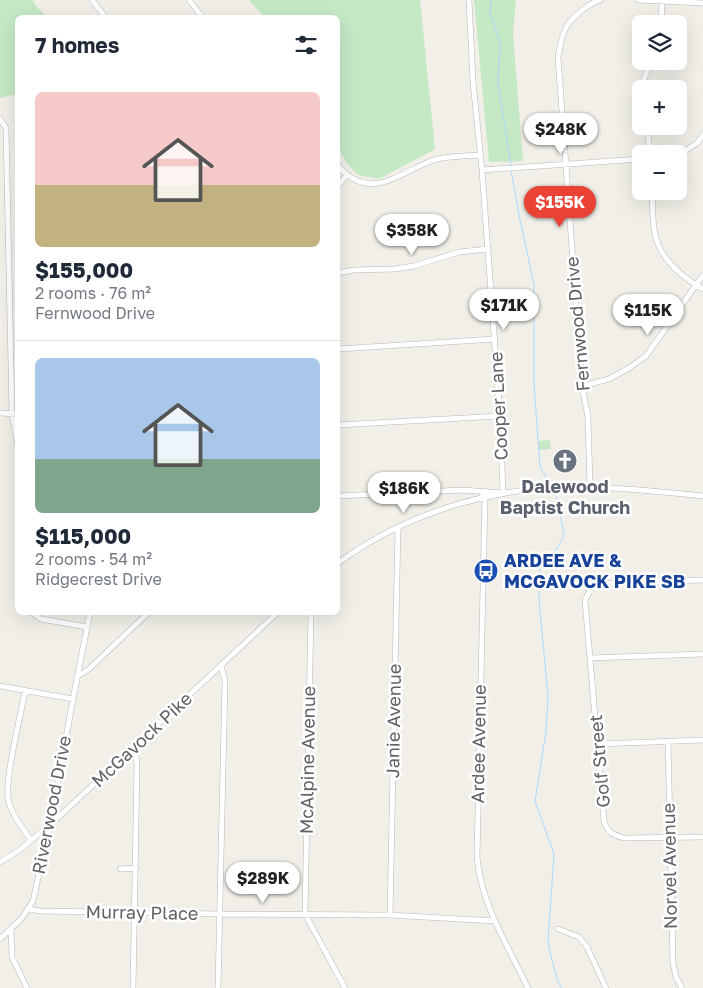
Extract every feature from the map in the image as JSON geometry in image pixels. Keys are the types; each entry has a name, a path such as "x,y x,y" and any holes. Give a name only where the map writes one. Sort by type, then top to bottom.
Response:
{"street":[{"path":"92,0 104,15"},
{"path":"188,0 200,15"},
{"path":"340,168 346,176 365,184 379,183 396,178 432,160 480,155 473,82 469,0"},
{"name":"Fernwood Drive","path":"590,487 588,417 582,386 558,57 565,28 580,12 600,0"},
{"path":"638,0 703,3"},
{"path":"661,15 662,2"},
{"path":"0,119 6,128 15,414 0,413"},
{"path":"687,149 697,143 703,135"},
{"name":"Cooper Lane","path":"480,155 500,416 503,493"},
{"path":"482,170 632,161"},
{"path":"340,184 346,176"},
{"path":"653,200 655,235 661,252 678,271 703,289"},
{"path":"340,273 414,266 458,252 488,249"},
{"path":"582,386 609,379 646,356 703,275"},
{"path":"340,350 494,339"},
{"path":"340,425 500,416"},
{"path":"340,562 373,540 398,527 469,500 503,493 554,487 590,487 703,496"},
{"path":"340,496 463,490 503,493"},
{"path":"463,490 469,500"},
{"path":"481,491 485,498"},
{"name":"Ardee Avenue","path":"485,498 477,856 481,884 495,921 528,988"},
{"name":"Janie Avenue","path":"390,915 398,527"},
{"name":"Golf Street","path":"703,580 596,584 587,594 585,600 606,829 616,836 624,838 703,837"},
{"path":"35,615 41,619 88,627"},
{"name":"Riverwood Drive","path":"0,939 29,909 33,902 50,825 90,615"},
{"path":"78,676 146,615"},
{"name":"McGavock Pike","path":"0,862 18,851 50,825 275,615"},
{"name":"McAlpine Avenue","path":"311,615 305,914 345,988"},
{"path":"591,658 703,654"},
{"path":"218,988 225,681 221,666"},
{"path":"0,686 73,699"},
{"path":"25,691 8,786 9,803 19,823 31,840"},
{"path":"598,744 703,740"},
{"name":"Norvel Avenue","path":"668,741 673,963 676,977 682,988"},
{"path":"133,748 137,765 133,988"},
{"path":"120,869 136,868"},
{"name":"Murray Place","path":"29,909 40,911 219,914 390,915 495,921"},
{"path":"558,928 579,937 587,946 606,988"},
{"path":"11,929 12,957 27,988"}],"green space":[{"path":"0,0 33,0 35,5 45,15 15,15 15,94 0,98"},
{"path":"249,0 420,0 435,149 379,179 358,175 347,164 340,151 340,15 262,15"},
{"path":"474,0 516,0 513,34 523,161 489,162"},
{"path":"550,440 551,449 539,450 539,441"}],"waterway":[{"path":"491,0 490,12 500,42 498,83 511,166"},
{"path":"511,170 534,284 534,385 540,466 550,486"},
{"path":"552,489 558,501 564,536 556,550 540,566 539,600 548,696 546,732 535,801 554,854 548,941 558,982 562,988"}],"place":[{"name":"Dalewood Baptist Church","path":"565,461"},
{"name":"ARDEE AVE & MCGAVOCK PIKE SB","path":"486,571"}]}
